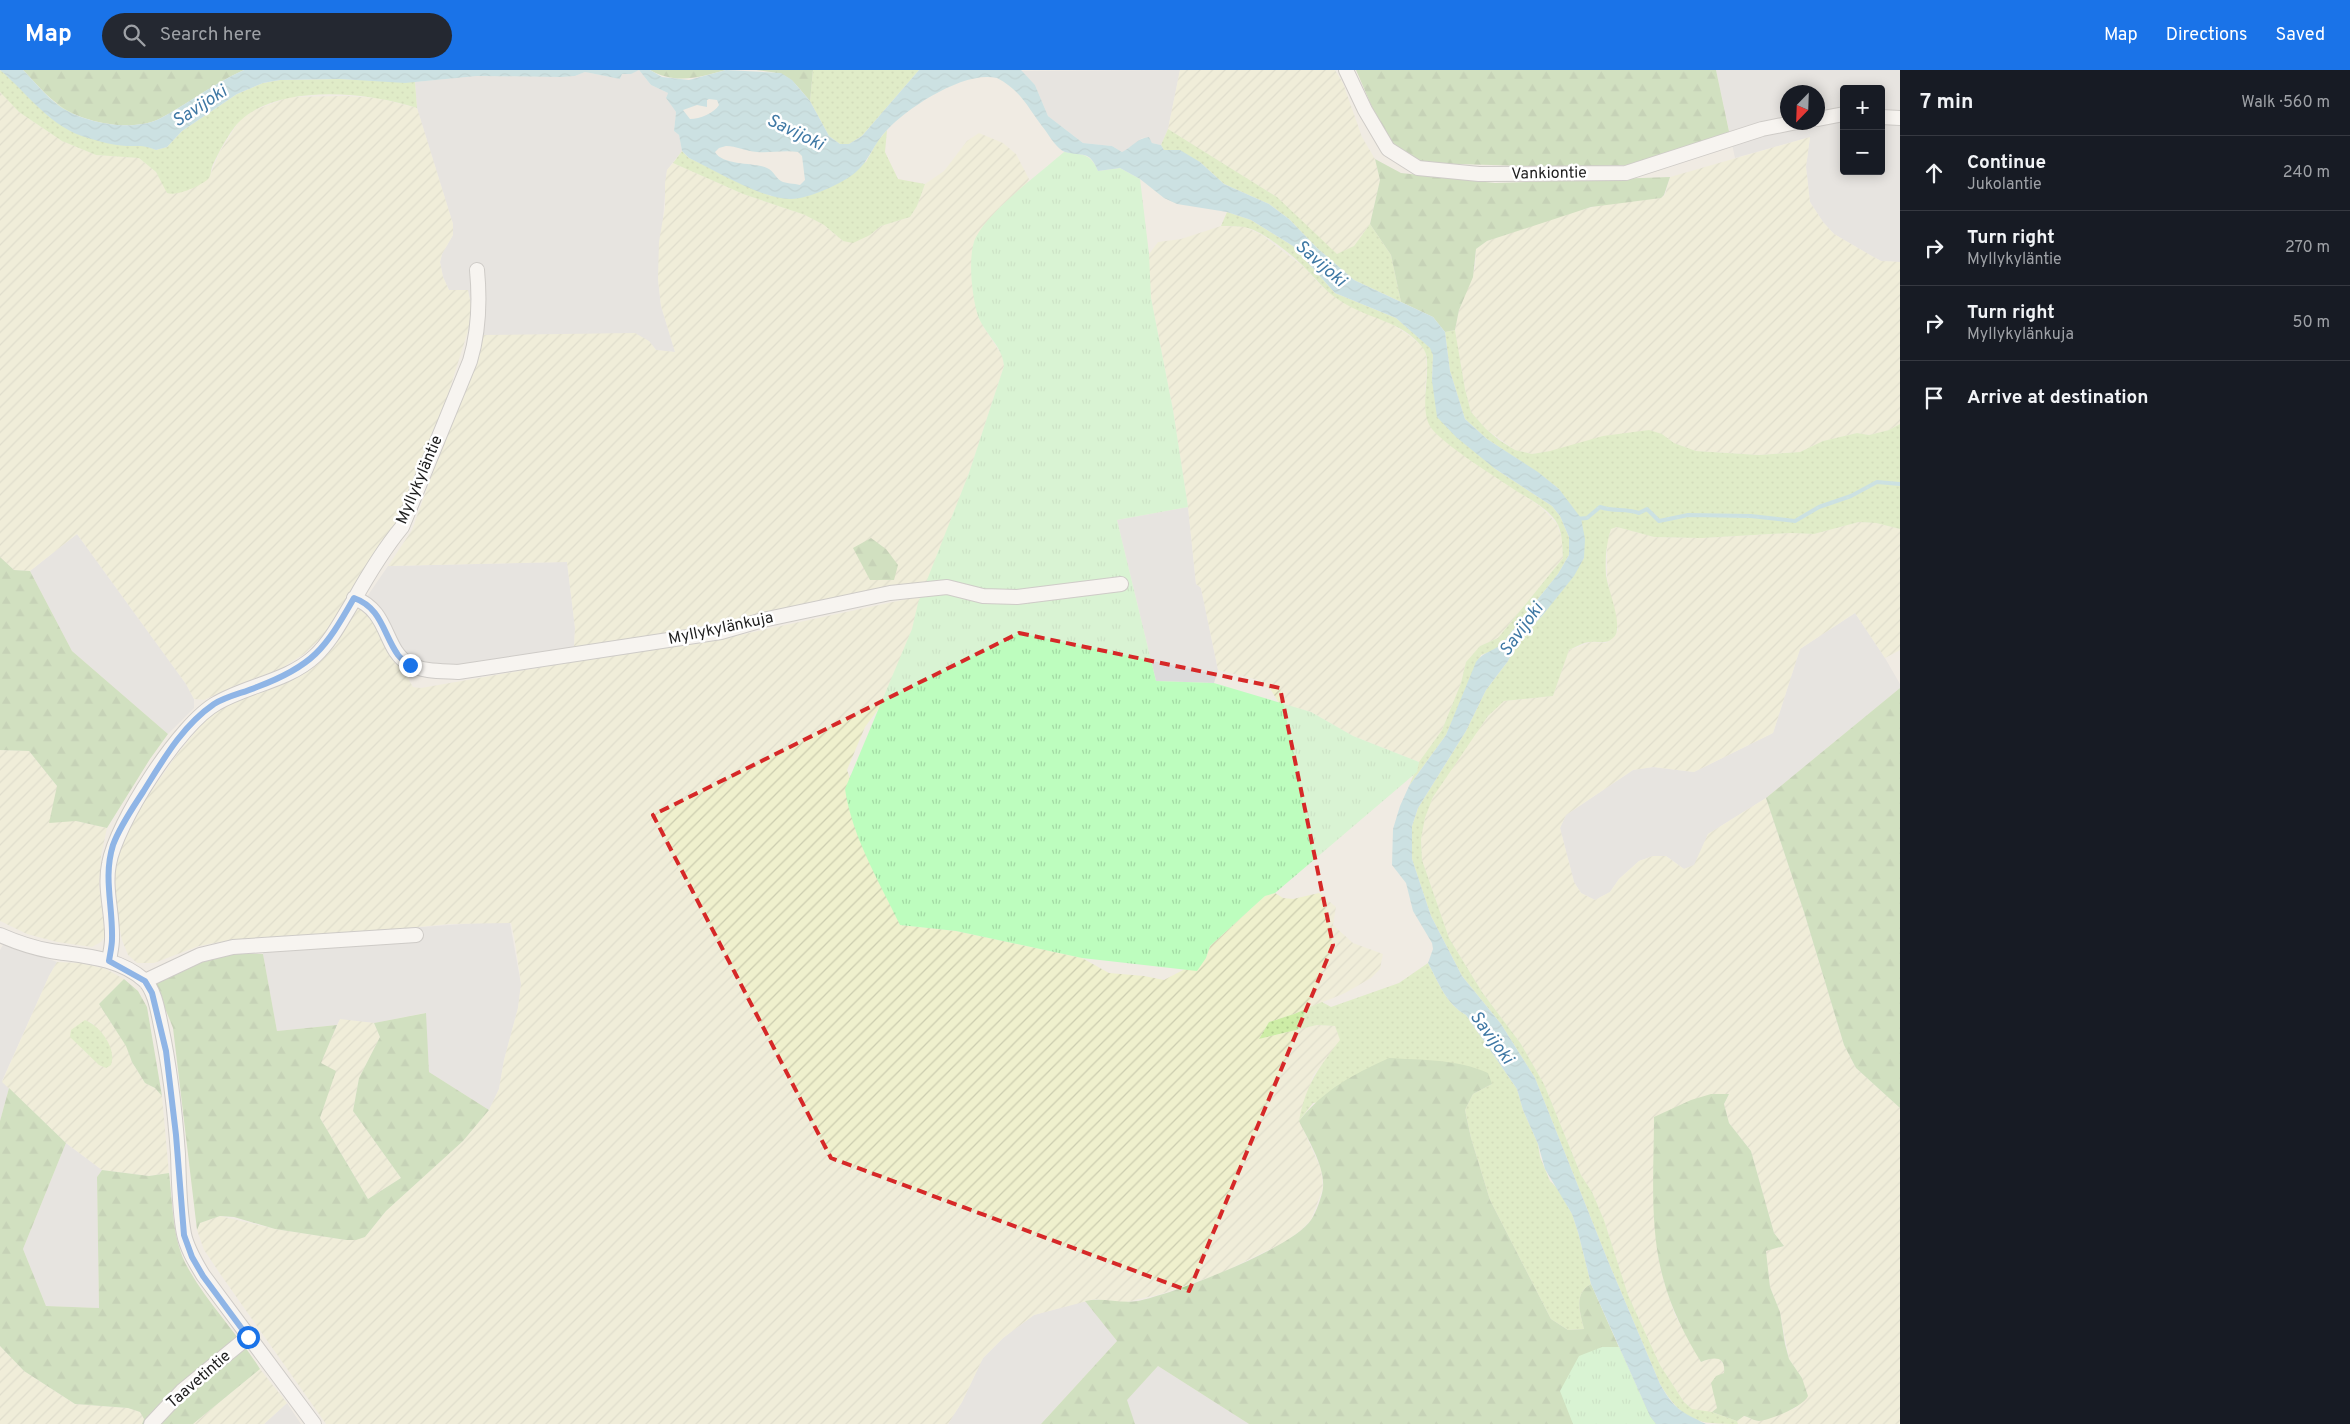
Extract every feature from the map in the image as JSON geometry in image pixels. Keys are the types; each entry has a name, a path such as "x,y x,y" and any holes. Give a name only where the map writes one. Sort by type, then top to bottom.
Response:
{"street":[{"name":"Vankiontie","path":"1346,70 1365,110 1388,149 1418,168 1479,174 1626,173 1762,129 1780,125"},
{"path":"1825,118 1840,115"},
{"path":"1885,117 1900,118"},
{"name":"Myllykyläntie","path":"109,961 112,939 107,883 108,864 124,821 172,746 188,727 216,703 299,668 326,645 386,546 402,527 470,360 478,325 477,270"},
{"name":"Myllykylänkuja","path":"354,598 363,601 373,610 383,623 399,657 410,665 432,671 458,672 721,632 763,620 890,593 947,587 983,596 1017,596 1121,584"},
{"path":"0,935 28,946 51,951 83,954 109,961 145,981 152,993 166,1051 176,1135 184,1235 192,1257 203,1276 314,1424"},
{"path":"145,981 200,955 233,947 416,935"},
{"name":"Taavetintie","path":"151,1424 182,1391 248,1337"}],"highlighted area":[{"path":"1019,633 1280,688 1333,945 1189,1291 831,1158 653,815"}],"shaded area":[{"path":"639,70 651,85 668,93 666,98 676,112 674,131 679,135 682,151 667,170 658,279 661,306 675,352 656,350 649,341 482,335 468,331 472,309 449,290 443,277 440,262 442,254 453,235 453,224 417,108 415,82 477,76 561,77 575,76 585,72 620,79 622,74"},
{"path":"1180,70 1168,129 1161,145 1152,143 1149,137 1142,138 1131,148 1122,152 1112,146 1083,143 1048,116 1035,85 1021,71"},
{"path":"1716,70 1900,70 1900,262 1881,261 1834,234 1823,222 1810,202 1806,167 1810,137 1735,158"},
{"path":"1188,507 1196,584 1201,588 1218,670 1214,683 1156,681 1117,520"},
{"path":"77,534 186,684 194,699 194,708 168,734 72,651 30,571"},
{"path":"567,562 575,628 574,648 475,666 425,665 403,653 366,598 388,566"},
{"path":"1855,613 1885,658 1900,684 1900,688 1766,798 1708,834 1695,865 1684,869 1666,856 1653,856 1639,861 1619,879 1610,892 1595,900 1581,893 1574,882 1560,828 1566,815 1633,770 1653,767 1694,772 1773,733 1800,649"},
{"path":"492,922 510,923 521,984 518,1008 504,1060 499,1089 489,1110 429,1072 425,1013 374,1023 340,1020 337,1025 277,1031 263,954 263,938"},
{"path":"4,943 57,962 2,1081 9,1088 0,1121 0,950"},
{"path":"66,1143 102,1170 97,1177 99,1308 46,1306 23,1249"},
{"path":"1085,1301 1117,1341 1041,1424 948,1424 962,1402 983,1358 1003,1338 1034,1315"},
{"path":"1158,1366 1249,1424 1135,1424 1126,1400"},
{"path":"287,1403 301,1424 264,1424"}],"green space":[{"path":"0,70 128,146 144,145 156,150 167,147 182,131 237,94 263,83 280,80 340,79 415,82 417,108 397,102 350,95 301,96 278,101 257,109 236,125 221,149 212,167 210,177 206,181 189,190 171,194 167,193 156,172 139,158 96,155 62,141 19,112 0,92"},
{"path":"23,70 244,70 161,118 137,125 123,125 94,121 69,111 49,97"},
{"path":"650,70 726,70 697,77 679,78 660,75"},
{"path":"756,70 813,70 810,101 788,78 775,73"},
{"path":"813,70 919,70 862,136 849,144 840,144 829,136 810,101"},
{"path":"1180,70 1335,70 1343,83 1362,137 1375,159 1380,180 1370,224 1354,246 1337,255 1277,197 1168,129"},
{"path":"1356,70 1716,70 1730,136 1631,165 1562,167 1421,163 1393,145 1372,107"},
{"path":"0,92 19,112 62,141 96,155 139,158 156,172 161,181 209,178 219,153 239,121 253,111 289,97 345,96 378,98 417,108 453,224 453,235 442,254 440,262 443,277 449,290 468,290 472,309 468,331 444,407 396,524 380,543 324,635 304,654 280,669 234,686 204,700 194,699 186,684 77,534 30,571 14,570 0,557"},
{"path":"1168,129 1277,197 1337,254 1354,246 1370,224 1391,255 1401,302 1354,280 1317,248 1289,219 1269,204 1224,184 1200,162 1164,150 1161,145"},
{"path":"887,130 885,152 898,179 925,184 917,206 910,217 881,226 870,235 853,243 843,241 824,225 805,215 743,194 673,163 682,151 689,158 771,196 866,162 877,142"},
{"path":"979,133 1003,143 1016,154 1029,179 1025,187 999,208 983,326 1003,357 1004,366 969,473 927,582 897,586 638,639 574,648 575,628 567,562 388,566 412,530 482,335 635,333 649,341 656,350 675,352 661,306 658,279 659,242 665,207 665,183 667,170 673,163 743,194 805,215 824,225 843,241 870,235 881,226 910,217 917,206 925,184 944,171 967,141"},
{"path":"1810,137 1806,167 1810,202 1823,222 1834,234 1881,261 1900,262 1900,424 1889,430 1869,435 1857,433 1823,441 1800,452 1759,455 1696,451 1674,443 1662,434 1532,454 1515,450 1486,429 1471,412 1455,330 1459,310 1475,268 1476,249 1487,241 1568,213 1615,202 1661,198 1665,195 1670,177"},
{"path":"1064,152 1080,154 1089,158 1098,171 1120,168 1140,179 1149,254 1151,298 1173,410 1188,507 1117,520 1156,681 1214,683 1311,712 1353,736 1419,762 1417,772 1275,893 1265,896 1210,946 1206,958 1197,971 1082,958 956,931 900,925 860,842 845,789 912,629 918,603 969,473 1004,366 997,347 978,316 971,276 973,245 983,226 993,215 1016,192"},
{"path":"1375,159 1401,173 1495,183 1670,177 1664,195 1661,198 1591,207 1487,241 1476,249 1473,277 1459,310 1455,330 1445,332 1433,317 1401,302 1391,255 1370,224 1380,180"},
{"path":"1227,212 1251,220 1293,246 1335,293 1396,318 1431,348 1433,355 1432,381 1494,468 1552,506 1560,516 1569,537 1569,555 1558,574 1501,645 1481,655 1446,735 1409,786 1419,762 1442,730 1461,683 1466,662 1480,646 1498,638 1563,558 1560,529 1546,510 1460,453 1439,437 1432,429 1428,420 1425,399 1426,355 1423,348 1414,339 1405,331 1361,312 1334,297 1293,257 1259,233 1244,227 1221,226"},
{"path":"1221,226 1245,227 1262,235 1305,268 1322,287 1359,310 1389,322 1425,349 1427,367 1425,390 1431,428 1454,447 1541,507 1557,524 1562,539 1563,558 1498,638 1480,646 1466,662 1461,683 1442,730 1419,762 1353,736 1311,712 1279,703 1271,690 1258,680 1218,670 1201,588 1196,584 1188,507 1173,410 1151,298 1148,268 1149,254 1158,242 1181,239"},
{"path":"1455,330 1471,412 1499,440 1515,450 1532,454 1550,451 1603,436 1649,430 1662,434 1674,443 1696,451 1759,455 1800,452 1823,441 1857,433 1869,435 1889,430 1900,424 1900,529 1876,523 1859,522 1814,534 1791,533 1702,538 1654,537 1617,527 1611,529 1606,552 1606,575 1617,618 1616,633 1613,638 1602,642 1585,643 1569,650 1553,696 1504,701 1488,716 1433,797 1425,818 1421,839 1422,860 1449,938 1482,992 1521,1044 1544,1084 1581,1175 1592,1192 1604,1220 1628,1295 1660,1365 1684,1402 1692,1409 1712,1412 1737,1421 1738,1424 1711,1423 1692,1418 1676,1406 1660,1384 1608,1261 1535,1078 1501,1024 1462,976 1431,916 1412,859 1412,826 1418,808 1466,731 1486,690 1508,661 1520,638 1542,616 1584,558 1559,489 1487,439 1465,419 1450,371 1445,332"},
{"path":"1859,522 1876,523 1900,529 1900,650 1885,658 1855,613 1800,649 1773,733 1694,772 1653,767 1633,770 1566,815 1560,828 1574,882 1581,893 1595,900 1610,892 1619,879 1639,861 1653,856 1666,856 1684,869 1694,865 1708,834 1766,798 1804,912 1844,1045 1856,1068 1900,1108 1900,1424 1738,1424 1737,1421 1743,1416 1758,1421 1796,1408 1802,1378 1789,1359 1780,1312 1770,1287 1766,1251 1784,1246 1774,1233 1751,1151 1729,1123 1724,1104 1729,1094 1654,1166 1658,1256 1663,1279 1675,1315 1701,1362 1713,1357 1720,1359 1725,1367 1717,1409 1712,1412 1700,1412 1692,1409 1684,1402 1660,1365 1628,1295 1604,1220 1592,1192 1581,1175 1544,1084 1521,1044 1482,992 1449,938 1422,860 1421,839 1425,818 1433,797 1469,741 1495,708 1504,701 1553,696 1569,650 1591,642 1606,643 1618,630 1607,578 1607,541 1611,529 1617,527 1654,537 1702,538 1791,533 1814,534"},
{"path":"871,538 886,549 898,565 894,580 870,580 853,548"},
{"path":"0,557 14,570 30,571 72,651 168,734 107,828 76,821 49,823 57,786 29,751 0,750"},
{"path":"921,596 912,629 883,703 865,727 847,770 900,925 956,931 1082,958 1109,973 1164,980 1206,958 1210,946 1265,896 1275,893 1283,898 1293,899 1319,893 1336,907 1333,925 1353,943 1383,954 1380,969 1371,978 1345,993 1269,1022 1259,1039 1317,1025 1335,1026 1341,1040 1313,1076 1299,1120 1321,1169 1323,1188 1311,1220 1300,1231 1283,1243 1219,1274 1161,1294 1122,1303 1095,1299 1034,1315 1003,1338 983,1358 962,1402 948,1424 326,1424 204,1250 197,1230 200,1223 220,1216 275,1229 346,1240 365,1237 386,1211 463,1141 489,1110 499,1089 504,1060 518,1008 521,984 511,923 449,924 347,934 220,942 199,946 154,963 137,963 128,955 122,940 117,915 115,874 122,841 136,813 178,753 207,718 219,709 234,701 272,689 301,676 323,658 333,647 356,606 376,623 413,687 421,688 565,663 711,641"},
{"path":"1900,688 1900,1108 1856,1068 1844,1045 1804,912 1766,798"},
{"path":"0,750 29,751 57,786 57,821 76,821 107,828 101,856 99,884 105,936 101,942 92,947 57,942 27,934 0,921"},
{"path":"233,953 263,954 277,1031 337,1025 321,1063 336,1071 320,1118 368,1199 401,1178 353,1111 359,1078 380,1037 374,1023 426,1013 429,1072 489,1110 463,1141 386,1211 365,1237 356,1240 346,1240 275,1229 234,1217 220,1216 200,1223 197,1230 173,1028 154,981 201,959"},
{"path":"57,962 81,963 106,969 124,979 99,1004 127,1047 132,1062 145,1083 155,1088 162,1096 169,1173 149,1176 102,1170 66,1143 2,1082","holes":["85,1020 92,1023 107,1040 90,1056 81,1048"]},
{"path":"1428,963 1448,999 1466,1015 1517,1089 1550,1181 1558,1189 1572,1214 1591,1284 1582,1293 1579,1304 1584,1329 1568,1330 1551,1319 1490,1200 1471,1138 1465,1110 1473,1094 1492,1084 1313,1103 1299,1121 1309,1087 1325,1060 1340,1040 1335,1026 1317,1025 1259,1039 1269,1022 1322,1002 1331,1007 1399,983"},
{"path":"124,979 138,991 147,1007 162,1096 155,1088 145,1083 132,1062 126,1046 99,1004"},
{"path":"340,1019 374,1023 380,1037 359,1078 353,1111 401,1178 368,1199 320,1118 335,1071 320,1064"},
{"path":"85,1020 96,1027 106,1038 112,1052 112,1058 111,1065 106,1068 99,1065 70,1037 71,1030"},
{"path":"1389,1058 1452,1063 1476,1068 1488,1073 1492,1084 1473,1094 1465,1110 1471,1138 1490,1200 1551,1319 1568,1330 1584,1329 1579,1304 1585,1288 1591,1284 1641,1397 1656,1424 1249,1424 1158,1366 1127,1400 1135,1424 1041,1424 1117,1341 1085,1301 1138,1301 1203,1280 1258,1256 1300,1231 1311,1220 1317,1209 1323,1188 1323,1180 1319,1162 1299,1121 1329,1091"},
{"path":"9,1088 66,1143 23,1249 46,1306 99,1308 97,1177 102,1170 149,1176 169,1173 176,1234 188,1268 260,1369 193,1424 142,1424 144,1419 140,1412 128,1408 75,1404 24,1371 0,1346 0,1121"},
{"path":"1711,1094 1729,1094 1724,1104 1729,1123 1751,1151 1774,1233 1784,1246 1766,1251 1770,1287 1780,1312 1789,1359 1802,1378 1808,1396 1800,1404 1786,1412 1759,1421 1744,1416 1737,1421 1712,1412 1717,1408 1711,1383 1716,1376 1724,1373 1723,1363 1718,1359 1701,1362 1684,1332 1666,1289 1656,1239 1653,1198 1654,1117 1691,1100"},
{"path":"0,1346 24,1371 75,1404 128,1408 140,1412 144,1419 142,1424 0,1424"},
{"path":"1602,1347 1619,1347 1650,1416 1656,1424 1573,1424 1560,1391 1579,1356"},
{"path":"260,1369 287,1403 264,1424 193,1424"}],"water":[{"name":"Savijoki","path":"0,70 23,70 58,105 80,117 108,124 137,125 161,118 244,70 639,70 631,74 622,74 620,79 585,72 575,76 561,77 477,76 405,83 340,79 280,80 263,83 237,94 182,131 167,147 156,150 107,143 88,138 63,127"},
{"name":"Savijoki","path":"639,70 650,70 662,77 689,80 726,70 781,73 792,80 810,101 829,136 840,144 849,144 862,136 919,70 1021,70 1035,85 1048,116 1083,143 1112,146 1122,152 1138,141 1149,137 1152,143 1161,145 1164,150 1180,150 1200,162 1224,184 1269,204 1289,219 1317,248 1354,280 1433,317 1445,332 1450,371 1465,419 1487,439 1538,472 1559,489 1581,518 1585,539 1584,558 1574,576 1542,616 1520,638 1508,661 1486,690 1466,731 1418,808 1412,826 1412,859 1431,916 1462,976 1501,1024 1535,1078 1608,1261 1660,1384 1674,1405 1706,1424 1656,1424 1650,1416 1591,1284 1572,1214 1545,1169 1538,1144 1523,1110 1517,1089 1466,1015 1453,1005 1440,985 1428,963 1433,949 1432,943 1413,911 1406,883 1392,865 1393,829 1400,806 1409,786 1446,735 1476,662 1484,654 1501,645 1558,574 1569,555 1569,537 1560,516 1552,506 1494,468 1456,437 1437,417 1432,381 1433,355 1430,348 1396,318 1335,293 1293,246 1251,220 1227,212 1177,204 1164,198 1140,179 1120,168 1098,171 1092,159 1085,155 1065,152 1054,142 1019,95 1006,83 997,78 984,77 969,80 938,92 923,101 896,121 882,135 861,168 856,172 834,186 797,199 765,194 738,183 689,158 682,151 679,135 674,131 676,112 666,98 668,93 651,85","holes":["707,100 717,100 719,105 714,111 706,115 690,119 683,110 697,105 707,107","726,146 757,152 798,152 802,156 805,180 800,185 785,183 767,168 725,160 715,152 719,148"]}],"waterway":[{"path":"1576,519 1587,518 1600,507 1639,513 1647,509 1659,521 1688,515 1751,516 1795,521 1819,507 1851,496 1877,482 1900,484"}],"route":[{"path":"248,1337 203,1276 192,1257 184,1235 176,1135 166,1051 152,993 145,981 109,961 112,939 107,883 108,864 124,821 172,746 188,727 216,703 299,668 326,645 354,598 363,601 373,610 383,623 399,657 410,665"}]}
